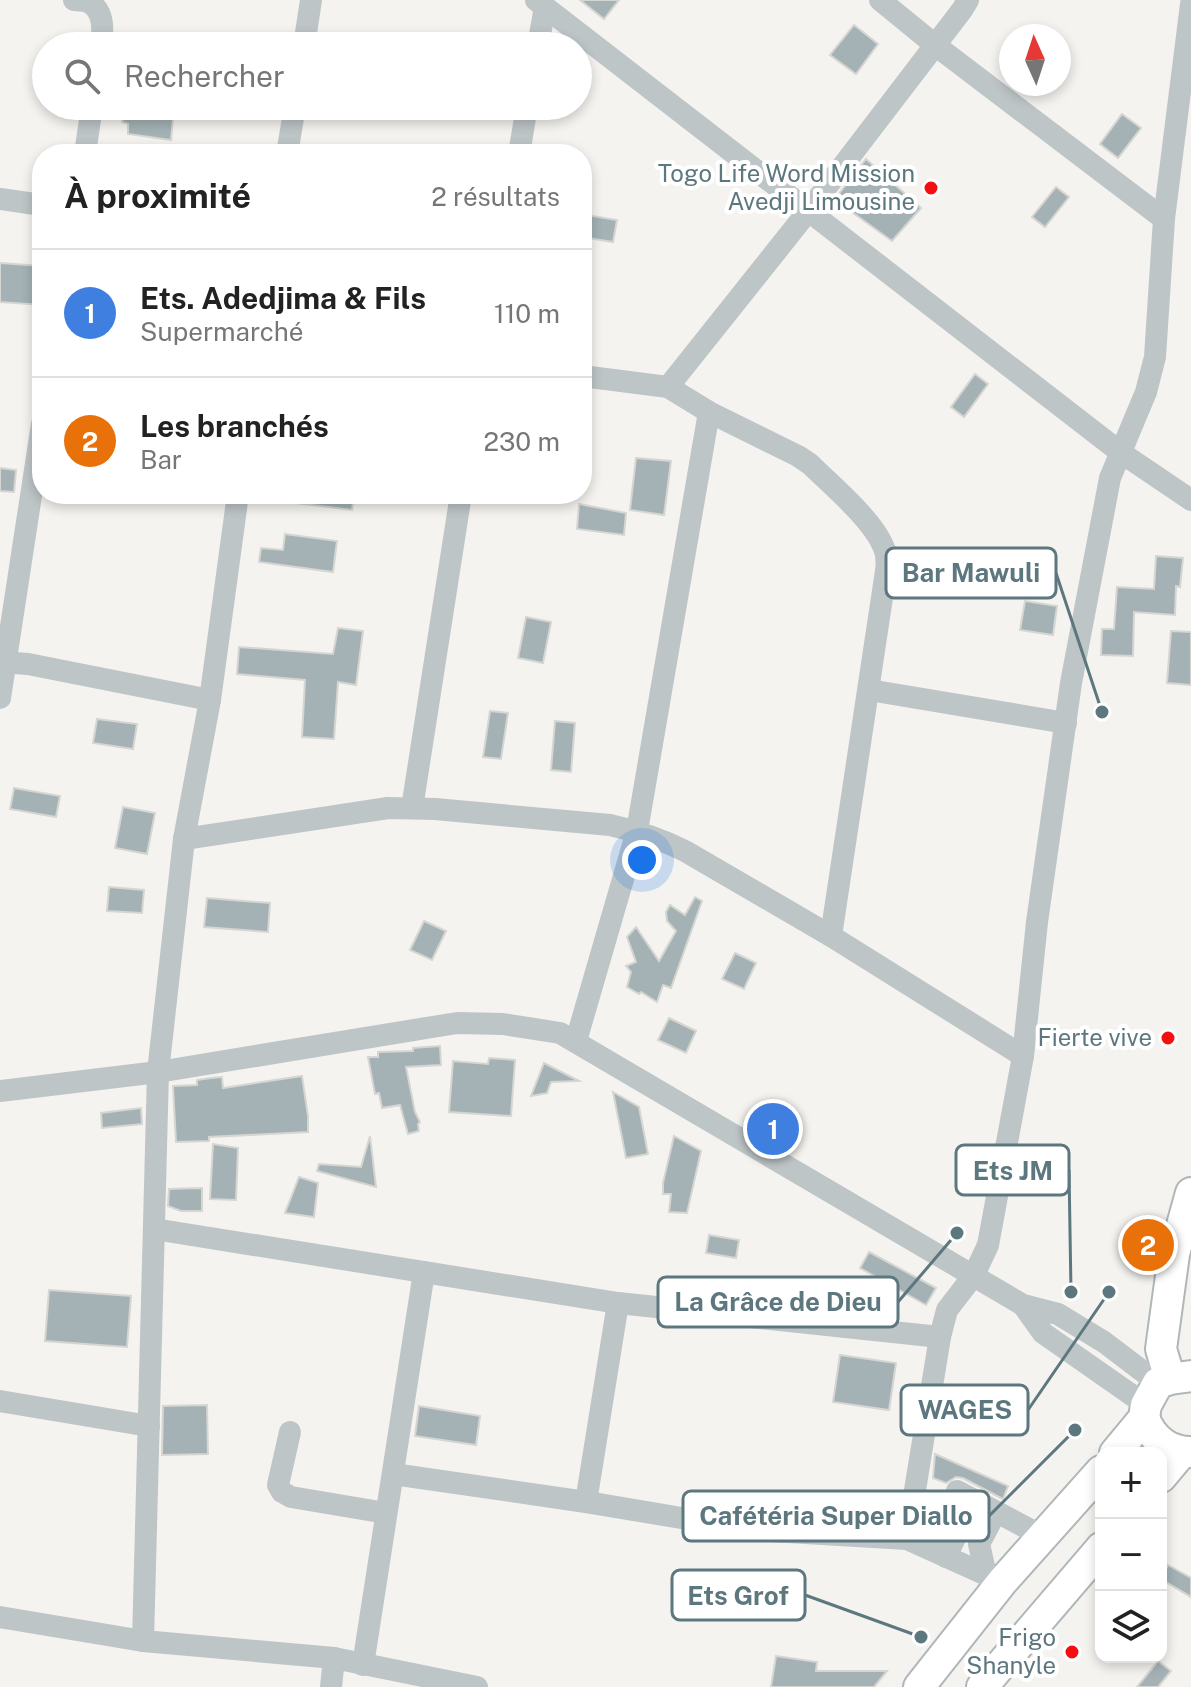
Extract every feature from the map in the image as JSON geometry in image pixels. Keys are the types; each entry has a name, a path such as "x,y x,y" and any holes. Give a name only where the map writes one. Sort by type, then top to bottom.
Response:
{"main road":[{"path":"1167,1471 1186,1452 1150,1433 1162,1392 1161,1349 1174,1254 1191,1193"},
{"path":"1120,1447 1162,1392"},
{"path":"919,1687 994,1579 1044,1537 1089,1490"},
{"path":"982,1687 1095,1555"}],"street":[{"path":"74,0 88,2 98,11 102,32"},
{"path":"306,32 311,0"},
{"path":"880,0 1164,219"},
{"path":"668,387 809,210 968,0"},
{"path":"539,32 540,3"},
{"path":"540,3 578,32"},
{"path":"907,1539 947,1310 974,1275 988,1245 1023,1056 1037,922 1071,683 1110,478 1146,392 1155,357 1164,219 1191,4"},
{"path":"592,43 1120,452 1191,500"},
{"path":"86,144 90,120"},
{"path":"289,144 293,120"},
{"path":"521,144 525,120"},
{"path":"0,199 32,204"},
{"path":"592,377 668,387 709,412 785,449 810,464 868,522 882,542 887,556 886,571 831,936"},
{"path":"576,1041 637,831 709,412"},
{"path":"0,698 32,485"},
{"path":"143,1641 158,1072 184,839 210,700 237,504"},
{"path":"412,808 459,504"},
{"path":"3,662 28,664 210,700"},
{"path":"869,690 1066,723"},
{"path":"184,839 388,808 435,809 610,825 637,831 685,851 831,936 1023,1056"},
{"path":"0,1091 158,1072 457,1023 503,1024 560,1033 1023,1305 1043,1333 1162,1392"},
{"path":"154,1229 618,1303 940,1337"},
{"path":"363,1665 424,1272"},
{"path":"586,1502 618,1303"},
{"path":"0,1401 149,1426"},
{"path":"290,1432 278,1485 282,1492 291,1497 386,1513"},
{"path":"393,1474 753,1530 907,1539 994,1579"},
{"path":"946,1557 962,1523 966,1496 1044,1537"},
{"path":"994,1579 979,1544 996,1512"},
{"path":"0,1617 143,1641 334,1658 477,1687"},
{"path":"331,1687 334,1658"}],"building":[{"path":"580,0 619,0 604,19"},
{"path":"854,25 878,44 856,74 830,55"},
{"path":"1122,114 1141,128 1118,158 1100,144"},
{"path":"173,120 171,140 128,134 128,124 122,122"},
{"path":"866,159 921,208 892,241 838,202 838,195"},
{"path":"1056,187 1069,197 1045,227 1032,217"},
{"path":"592,216 617,220 613,242 592,239"},
{"path":"0,263 32,265 32,304 0,302"},
{"path":"975,374 988,384 964,417 951,407"},
{"path":"636,458 671,461 664,515 630,510"},
{"path":"0,468 16,470 14,492 0,491"},
{"path":"305,504 353,504 352,510"},
{"path":"579,504 626,513 624,535 577,529"},
{"path":"285,534 337,541 333,572 259,562 261,548 283,550"},
{"path":"1156,556 1183,558 1180,587 1176,586 1175,615 1134,612 1133,656 1101,655 1102,629 1114,629 1117,587 1154,589"},
{"path":"1025,601 1057,606 1053,635 1020,630"},
{"path":"526,617 551,622 543,663 518,658"},
{"path":"338,628 363,631 356,685 338,682 334,739 302,737 305,680 237,674 239,647 333,654"},
{"path":"1171,631 1191,632 1191,685 1167,683"},
{"path":"490,711 508,713 501,759 483,757"},
{"path":"97,719 137,724 133,749 93,743"},
{"path":"555,721 575,723 571,772 551,770"},
{"path":"14,788 60,796 56,817 10,809"},
{"path":"123,807 155,813 147,854 115,848"},
{"path":"109,887 144,890 142,913 107,911"},
{"path":"695,897 702,901 671,988 663,985 657,1002 627,987 631,972 626,966 636,962 627,937 636,927 659,961 676,931 667,921 666,912 670,905 685,915"},
{"path":"207,898 270,903 268,932 204,927"},
{"path":"424,921 446,931 432,960 410,950"},
{"path":"735,953 756,963 744,989 722,979"},
{"path":"669,1018 696,1031 686,1053 658,1040"},
{"path":"440,1046 441,1065 406,1067 420,1122 419,1131 408,1134 400,1105 382,1108 379,1093 375,1094 368,1057 378,1057 378,1052"},
{"path":"489,1058 515,1060 511,1116 449,1112 453,1061 488,1064"},
{"path":"544,1063 579,1081 551,1082 547,1093 531,1096"},
{"path":"302,1076 308,1132 209,1137 209,1141 176,1142 173,1086 197,1085 197,1080 222,1077 223,1088"},
{"path":"613,1092 639,1107 648,1154 626,1158"},
{"path":"141,1108 142,1124 102,1128 101,1113"},
{"path":"370,1136 376,1187 317,1171 319,1164 361,1167"},
{"path":"674,1136 701,1151 687,1213 669,1212 671,1194 663,1194"},
{"path":"213,1144 238,1148 236,1200 210,1199"},
{"path":"299,1177 318,1183 314,1217 285,1213"},
{"path":"202,1188 202,1211 181,1211 168,1206 169,1189"},
{"path":"709,1235 739,1240 736,1258 706,1253"},
{"path":"869,1252 936,1288 926,1305 860,1268"},
{"path":"49,1290 131,1296 127,1347 45,1341"},
{"path":"840,1355 896,1363 889,1410 833,1402"},
{"path":"207,1405 208,1454 162,1455 163,1406"},
{"path":"419,1406 480,1416 476,1445 415,1436"},
{"path":"935,1454 1008,1486 1003,1499 963,1478 956,1477 946,1483 933,1478"},
{"path":"1167,1567 1191,1578 1191,1597 1167,1583"},
{"path":"776,1656 817,1662 816,1671 887,1671 874,1687 771,1687"},
{"path":"1156,1663 1171,1671 1158,1687 1137,1687"}],"place":[{"name":"Togo Life Word Mission Avedji Limousine","path":"931,188"},
{"name":"Bar Mawuli","path":"1102,712"},
{"name":"Fierte vive","path":"1168,1038"},
{"name":"Ets. Adedjima & Fils","path":"773,1129"},
{"name":"La Grâce de Dieu","path":"957,1233"},
{"name":"Les branchés","path":"1148,1245"},
{"name":"Ets JM","path":"1071,1292"},
{"name":"WAGES","path":"1109,1292"},
{"name":"Cafétéria Super Diallo","path":"1075,1430"},
{"name":"Ets Grof","path":"921,1637"},
{"name":"Frigo Shanyle","path":"1072,1652"}]}
